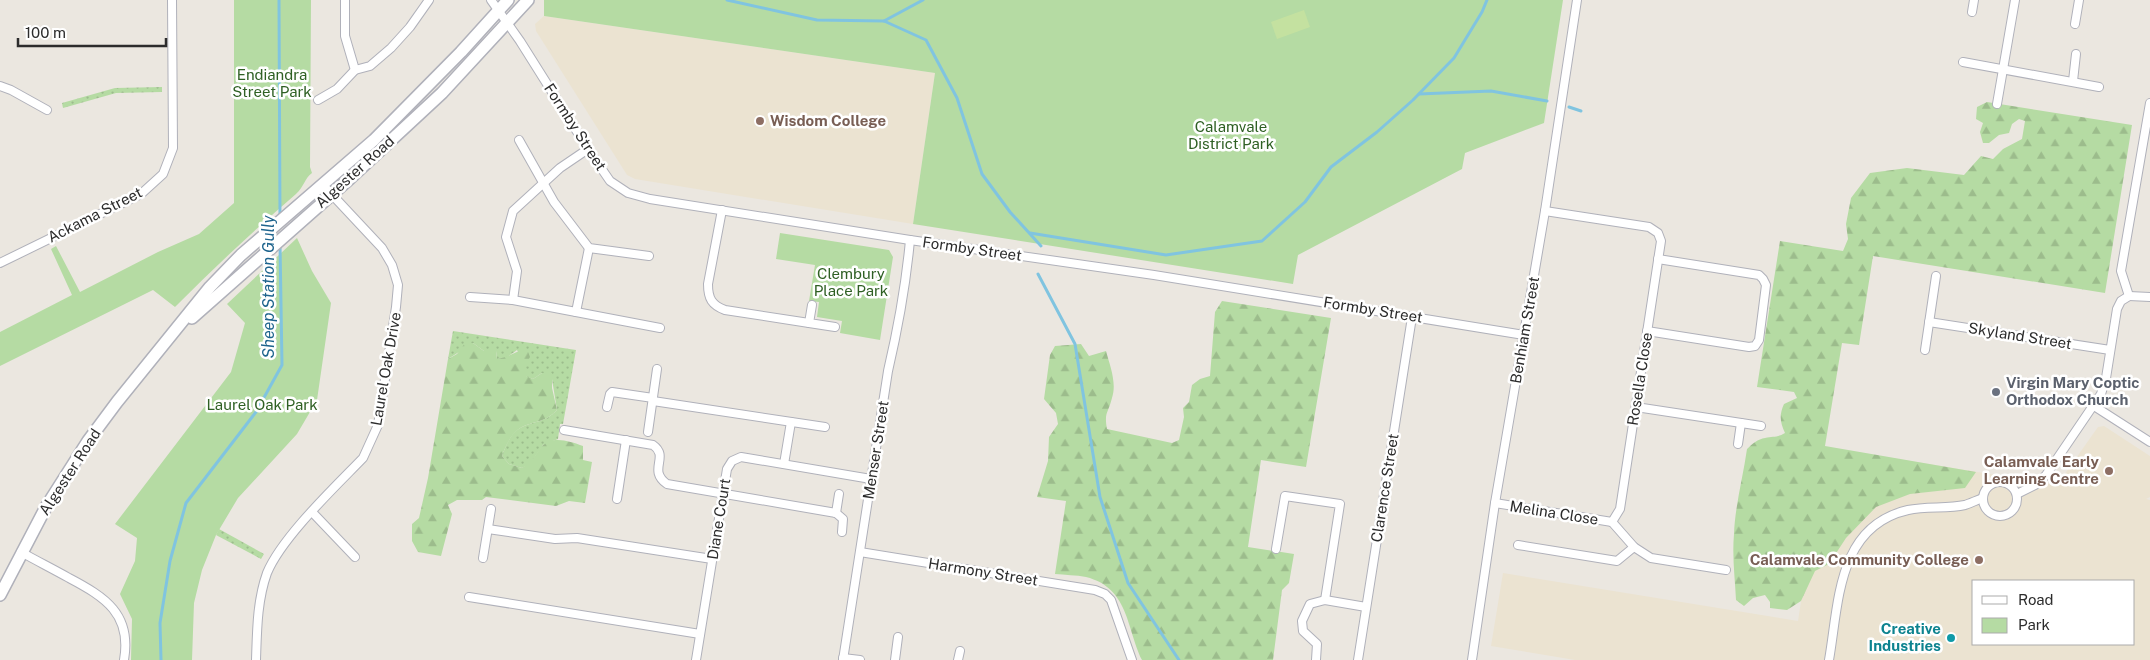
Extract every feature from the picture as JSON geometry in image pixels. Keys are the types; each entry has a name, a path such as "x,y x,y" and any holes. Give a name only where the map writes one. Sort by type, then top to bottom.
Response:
{"main road":[{"name":"Algester Road","path":"0,595 21,552 57,488 88,441 139,374 210,287 260,239 374,140 508,0"},
{"name":"Algester Road","path":"173,334 332,194 442,93 528,0"}],"street":[{"name":"Ackama Street","path":"0,263 141,194 164,174 173,148 172,0"},
{"path":"345,0 345,36 355,70"},
{"path":"318,100 337,89 355,70 370,66 391,48 410,27 429,0"},
{"name":"Formby Street","path":"491,0 610,181 628,193 650,199 910,240 1154,275 1524,335"},
{"name":"Benhiam Street","path":"1472,660 1495,503 1545,211 1577,0"},
{"path":"1972,12 1974,0"},
{"path":"1997,104 2015,0"},
{"path":"2074,24 2079,0"},
{"path":"2073,81 2076,54"},
{"path":"1964,62 2098,87"},
{"path":"0,86 48,110"},
{"path":"2130,296 2121,271 2149,118 2150,103"},
{"path":"519,140 554,202 589,248 649,256"},
{"path":"512,300 517,271 506,237 513,211 560,168 588,150"},
{"name":"Laurel Oak Drive","path":"256,660 259,603 268,573 285,543 363,458 378,425 396,307 398,285 392,265 382,248 323,185"},
{"path":"722,210 708,284 708,296 714,305 725,310 835,327"},
{"name":"Rosella Close","path":"1545,211 1649,227 1658,233 1661,241 1620,509 1612,522"},
{"name":"Menser Street","path":"843,659 910,240"},
{"path":"576,312 589,248"},
{"path":"1647,331 1749,347 1755,346 1759,340 1766,285 1764,278 1759,275 1658,259"},
{"path":"1924,350 1936,276"},
{"path":"2016,494 2037,484 2046,475 2094,406 2106,378 2117,309 2121,301 2130,296 2150,297"},
{"path":"470,297 512,300 660,328"},
{"path":"809,323 812,305"},
{"name":"Clarence Street","path":"1358,660 1412,317"},
{"name":"Skyland Street","path":"1929,322 2110,350"},
{"path":"648,432 657,369"},
{"path":"607,407 612,392 825,427"},
{"path":"2094,406 2150,442"},
{"path":"1636,407 1761,426"},
{"path":"784,464 791,422"},
{"path":"1738,444 1741,423"},
{"path":"564,430 653,445 658,448 660,455 658,473 660,479 667,484 836,513 844,519 842,532"},
{"path":"617,499 626,440"},
{"name":"Diane Court","path":"696,660 727,469 732,461 741,457 871,479"},
{"path":"2001,482 2011,485 2016,494 2016,505 2010,513 1994,515 1989,512 1983,498 1990,484 2001,482"},
{"path":"836,513 839,494"},
{"path":"1276,549 1285,496 1340,504 1325,600"},
{"path":"1829,660 1844,570 1854,549 1868,531 1886,519 1907,510 1965,505 1983,498"},
{"name":"Melina Close","path":"1495,503 1612,522"},
{"path":"483,558 492,509"},
{"path":"312,512 355,557"},
{"path":"1612,522 1634,547 1651,558 1726,570"},
{"path":"488,529 555,539 577,538 712,560"},
{"path":"1518,545 1617,561 1634,547"},
{"path":"21,552 99,594 116,610 123,627 126,647 124,660"},
{"name":"Harmony Street","path":"860,552 1095,590 1111,600 1132,660"},
{"path":"469,597 700,634"},
{"path":"1316,660 1317,644 1304,632 1302,621 1310,604 1325,600 1366,607"},
{"path":"895,660 898,637"},
{"path":"958,660 960,651"},
{"path":"843,659 860,660"}],"shaded area":[{"name":"Wisdom College","path":"544,16 935,73 913,224 635,179 627,175 536,31 535,24"},
{"name":"Calamvale Community College","path":"2104,426 2150,456 2150,497 2146,499 2150,500 2150,660 1575,660 1491,646 1503,573 1798,621 1825,447 2057,485 2098,427"}],"green space":[{"name":"Endiandra Street Park","path":"234,0 311,0 310,167 312,173 296,194 234,249 175,307 153,290 0,366 0,332 72,295 51,249 56,246 80,292 158,252 199,234 234,203"},
{"name":"Calamvale District Park","path":"544,0 1563,0 1544,123 1465,153 1462,169 1298,255 1293,284 913,224 935,73 544,16"},
{"path":"1304,10 1310,27 1277,39 1271,22"},
{"path":"162,87 162,92 116,93 63,108 62,103 115,88"},
{"path":"1987,102 2132,125 2105,293 1873,256 1859,345 1842,343 1825,446 1976,472 1965,488 1910,494 1876,507 1846,538 1829,564 1815,571 1801,601 1787,610 1770,608 1770,602 1765,595 1753,598 1744,606 1736,600 1733,543 1747,449 1760,439 1785,433 1781,418 1782,408 1784,404 1797,398 1794,392 1757,387 1780,241 1843,251 1848,239 1846,224 1851,198 1870,173 1907,168 1964,175 1981,156 1993,159 2003,149 2022,139 2025,121 2019,119 2012,124 2009,133 1999,135 1989,143 1983,143 1980,132 1983,123 1976,119 1977,107"},
{"name":"Clembury Place Park","path":"780,233 889,250 893,257 880,340 840,333 842,321 817,317 819,302 809,301 815,265 776,259"},
{"name":"Laurel Oak Park","path":"297,238 312,271 331,303 317,400 297,434 238,498 216,535 202,570 194,603 192,660 131,660 132,619 120,594 135,561 137,538 115,524 231,372 245,323 227,304"},
{"path":"1222,301 1331,318 1306,467 1261,460 1248,547 1294,554 1289,583 1282,590 1273,660 1142,660 1124,610 1111,590 1100,582 1086,577 1055,574 1066,501 1037,497 1048,461 1049,437 1058,424 1056,413 1044,399 1050,355 1055,346 1081,344 1089,356 1106,351 1114,386 1106,416 1107,429 1172,443 1179,440 1184,417 1183,408 1189,402 1192,385 1200,379 1210,376 1215,312"},
{"path":"453,331 576,350 563,424 560,424 558,439 543,445 530,464 522,468 509,464 502,456 509,439 518,429 544,419 557,410 551,373 542,373 533,379 525,376 525,366 517,350 506,358 497,359 496,351 484,351 473,343 448,359"},
{"path":"465,343 473,343 484,351 496,351 497,359 527,349 530,357 525,366 526,376 533,379 542,373 552,373 552,388 557,410 540,421 522,427 512,435 502,456 509,464 522,468 532,460 543,445 554,440 583,446 583,460 592,462 585,503 569,501 556,506 486,497 482,500 457,500 448,505 452,514 441,556 418,552 412,541 412,524 419,518 428,478 448,359 457,354"},
{"path":"219,529 264,554 261,559 216,535"}],"waterway":[{"name":"Sheep Station Gully","path":"279,0 280,218"},
{"path":"727,0 817,20 884,21 926,40 957,98 982,174 1010,212 1041,246"},
{"path":"884,21 923,0"},
{"path":"1030,233 1166,255 1262,241 1305,202 1331,167 1377,132 1413,100 1454,58 1482,12 1487,0"},
{"path":"1419,94 1491,91 1547,101"},
{"path":"1569,107 1581,111"},
{"name":"Sheep Station Gully","path":"161,660 160,623 170,561 186,503 256,412 282,365 280,244"},
{"path":"1038,274 1075,344 1100,497 1128,583 1179,660"}],"place":[{"name":"Wisdom College","path":"760,121"},
{"name":"Virgin Mary Coptic Orthodox Church","path":"1996,392"},
{"name":"Calamvale Early Learning Centre","path":"2109,471"},
{"name":"Calamvale Community College","path":"1979,560"},
{"name":"Creative Industries","path":"1951,638"}]}
